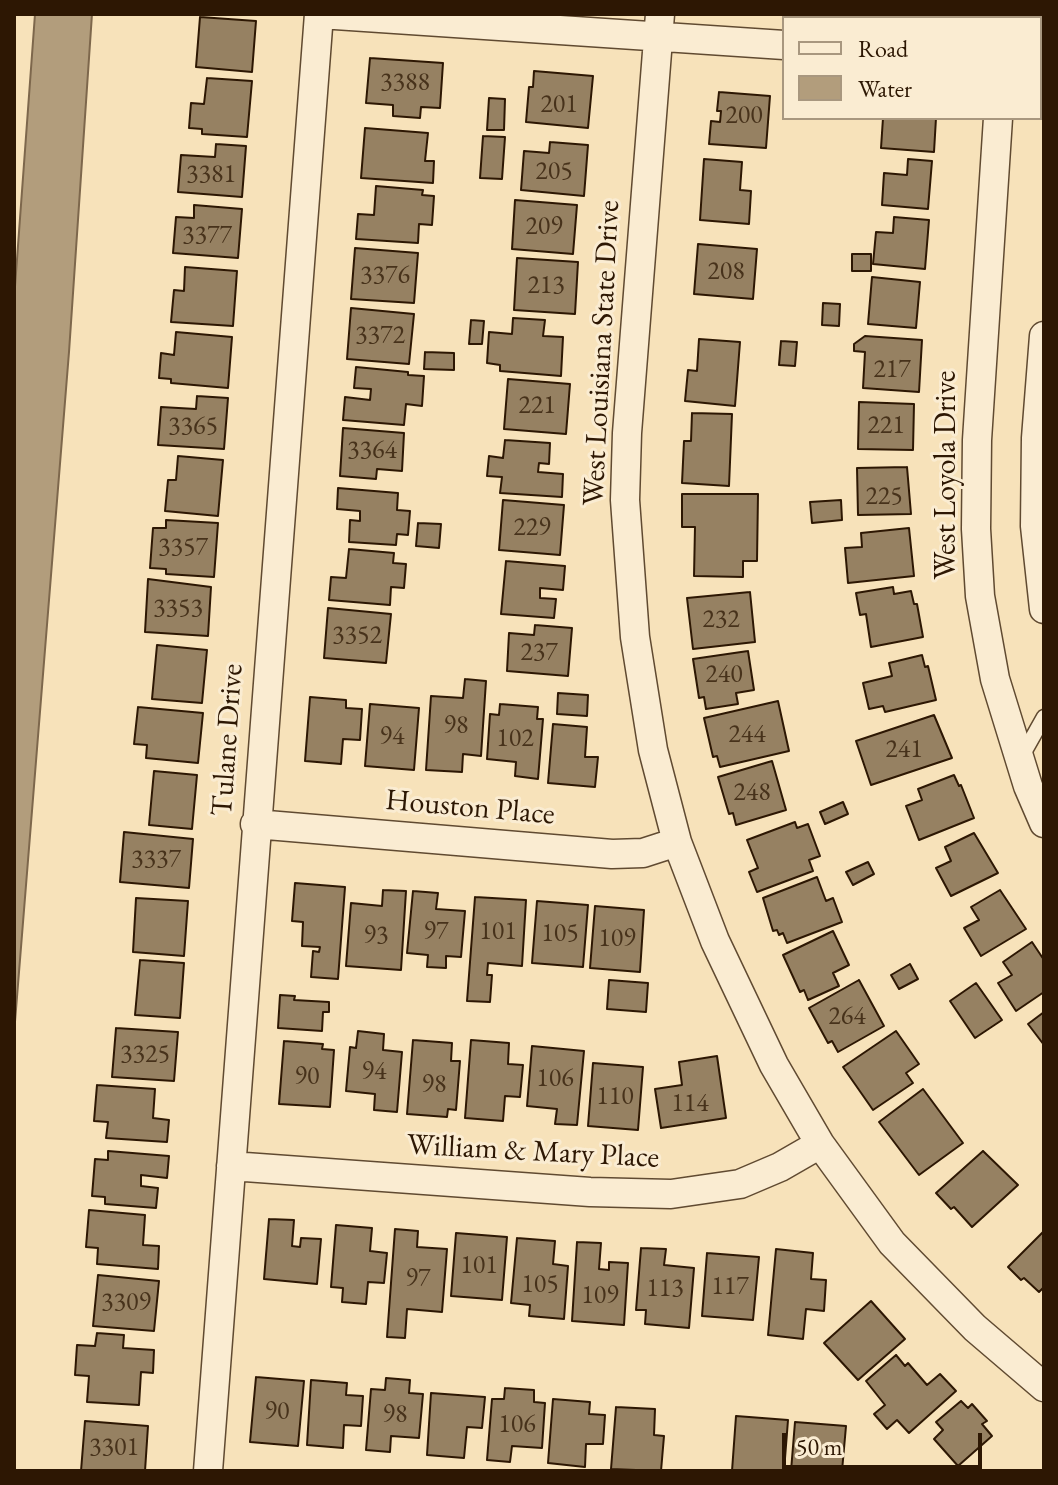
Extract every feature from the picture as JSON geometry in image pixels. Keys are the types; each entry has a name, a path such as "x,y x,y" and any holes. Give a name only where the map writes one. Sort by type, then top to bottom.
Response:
{"street":[{"path":"320,14 659,25 782,45"},
{"name":"Tulane Drive","path":"208,1471 255,824 320,14"},
{"name":"West Louisiana State Drive","path":"659,25 627,433 625,500 635,637 653,750 677,842 722,955 774,1065 820,1144 892,1243 975,1328 1044,1387"},
{"name":"West Loyola Drive","path":"998,120 977,440 976,529 980,596 995,679 1020,760 1044,823"},
{"path":"1044,336 1036,438 1035,526 1044,609"},
{"name":"Houston Place","path":"255,824 612,854 643,853 677,842"},
{"name":"William & Mary Place","path":"231,1166 590,1192 671,1194 740,1184 780,1167 820,1144"}],"lane":[{"path":"1020,760 1044,717"}],"water":[{"path":"35,14 92,14 69,352 14,1034 14,300"}],"building":[{"path":"200,17 256,21 252,72 196,67"},
{"path":"370,58 443,63 440,108 421,107 420,118 393,116 393,105 366,103"},
{"path":"534,71 593,76 588,128 526,122 529,87 533,87"},
{"path":"207,78 252,81 247,137 202,134 202,129 189,128 191,103 204,104"},
{"path":"719,92 770,96 766,148 709,144 711,121 720,122 721,111 717,111"},
{"path":"489,98 505,99 504,130 487,130"},
{"path":"883,120 936,120 934,152 881,148"},
{"path":"365,128 428,133 425,161 434,161 433,183 361,178"},
{"path":"483,136 505,137 502,179 480,178"},
{"path":"550,142 588,145 584,196 521,190 524,151 549,153"},
{"path":"216,144 246,146 242,197 178,192 181,155 215,157"},
{"path":"704,159 742,162 740,190 751,191 749,224 700,220"},
{"path":"908,159 932,161 928,209 882,205 884,173 907,175"},
{"path":"376,186 423,190 422,195 434,196 432,225 419,224 418,243 356,239 358,214 374,215"},
{"path":"515,200 577,205 573,254 512,249"},
{"path":"194,205 242,209 238,258 173,253 176,217 194,218"},
{"path":"894,217 929,220 925,269 873,264 876,232 893,233"},
{"path":"698,244 757,249 753,299 694,294"},
{"path":"355,248 418,253 414,303 351,299"},
{"path":"852,254 871,254 871,271 852,271"},
{"path":"517,258 578,262 575,314 514,310"},
{"path":"185,267 237,271 233,326 171,322 174,290 184,291"},
{"path":"872,277 920,282 916,328 868,324"},
{"path":"823,303 840,304 839,326 822,325"},
{"path":"351,308 414,314 409,364 347,359"},
{"path":"513,318 545,320 543,336 563,337 561,376 500,371 500,365 487,363 489,332 512,334"},
{"path":"471,320 484,321 482,344 469,344"},
{"path":"176,332 232,337 228,388 171,383 171,379 159,378 161,353 174,355"},
{"path":"865,336 922,340 919,392 863,388 865,352 854,351 854,344"},
{"path":"699,339 740,342 735,406 685,401 688,370 697,371"},
{"path":"781,341 797,342 795,366 779,365"},
{"path":"425,352 454,353 454,370 424,369"},
{"path":"356,367 424,376 422,406 406,404 404,425 343,420 345,397 370,400 371,389 354,388"},
{"path":"508,379 570,384 566,434 504,429"},
{"path":"197,396 228,398 224,449 158,445 161,407 196,409"},
{"path":"859,402 914,404 913,450 858,449"},
{"path":"692,413 732,414 729,486 682,483 684,441 691,441"},
{"path":"343,428 404,433 402,471 377,469 376,479 340,476"},
{"path":"505,440 550,443 549,464 539,463 538,472 563,474 562,497 500,493 502,477 487,476 489,456 503,458"},
{"path":"178,456 223,460 218,516 165,511 168,480 176,480"},
{"path":"907,467 911,514 858,515 857,468"},
{"path":"338,488 398,493 397,510 410,511 408,535 397,534 396,545 349,542 350,520 360,521 360,511 337,509"},
{"path":"682,494 758,494 757,561 743,561 743,577 694,576 695,527 682,527"},
{"path":"503,500 564,505 560,555 499,550"},
{"path":"841,500 842,520 812,523 810,502"},
{"path":"166,520 218,523 214,577 166,574 166,569 150,568 153,528 166,528"},
{"path":"418,523 441,524 439,548 416,546"},
{"path":"909,528 914,576 848,583 845,548 862,547 861,533"},
{"path":"349,549 394,553 393,563 406,564 404,588 391,587 390,605 329,600 331,577 346,578"},
{"path":"506,561 565,566 563,590 540,588 540,598 556,599 554,618 501,614"},
{"path":"148,579 211,587 208,636 145,632"},
{"path":"893,587 894,594 911,591 914,604 917,604 923,637 871,647 866,614 860,615 856,593"},
{"path":"750,592 755,642 693,649 687,598"},
{"path":"328,608 391,614 386,663 324,658"},
{"path":"535,625 572,628 568,676 507,671 509,633 534,635"},
{"path":"157,645 207,650 202,703 152,699"},
{"path":"748,651 754,690 736,693 738,704 706,709 704,697 699,698 693,659"},
{"path":"922,655 925,667 928,666 936,700 885,712 883,706 869,709 863,683 892,676 889,663"},
{"path":"465,679 486,681 481,756 463,754 462,772 426,770 431,696 463,698"},
{"path":"558,693 588,695 587,716 557,714"},
{"path":"310,697 346,700 346,708 362,709 360,740 343,739 341,764 305,761"},
{"path":"778,701 789,751 720,767 717,756 713,757 704,718"},
{"path":"370,704 419,708 414,770 365,766"},
{"path":"500,704 538,707 537,719 543,719 538,779 515,776 516,762 487,759 490,714 499,715"},
{"path":"138,707 203,713 198,763 146,758 147,745 134,744"},
{"path":"934,715 952,758 871,785 856,741"},
{"path":"553,724 587,727 585,757 598,757 595,787 548,783"},
{"path":"772,761 786,810 736,825 733,813 729,814 718,777"},
{"path":"154,771 197,775 192,829 149,825"},
{"path":"954,775 974,818 919,840 906,806 922,800 918,789"},
{"path":"843,802 848,814 825,824 820,812"},
{"path":"795,822 797,828 808,824 820,856 809,860 813,871 757,892 749,872 758,868 747,840"},
{"path":"124,832 193,839 189,888 120,882"},
{"path":"974,833 998,873 951,896 936,868 951,861 945,847"},
{"path":"868,862 874,874 853,885 846,872"},
{"path":"817,877 826,901 833,898 842,922 787,943 783,933 779,935 777,930 773,931 763,898"},
{"path":"295,883 345,887 338,979 311,977 313,951 319,952 320,947 302,946 303,922 292,921"},
{"path":"383,890 406,891 401,970 346,966 351,903 382,906"},
{"path":"1000,890 1026,929 981,956 964,928 979,920 971,907"},
{"path":"413,891 438,893 436,909 465,911 461,957 446,956 446,968 427,967 428,955 407,953"},
{"path":"475,897 526,900 522,966 488,963 487,975 492,975 490,1002 467,1001"},
{"path":"136,898 188,901 184,956 133,952"},
{"path":"537,901 588,905 583,967 532,963"},
{"path":"595,906 644,910 640,972 590,968"},
{"path":"833,931 849,965 833,973 839,986 808,1000 804,990 800,992 783,955"},
{"path":"1032,942 1044,960 1044,992 1016,1011 998,983 1012,975 1003,962"},
{"path":"140,960 184,963 180,1018 135,1015"},
{"path":"910,964 918,979 899,989 891,975"},
{"path":"609,980 648,983 646,1012 607,1009"},
{"path":"859,980 884,1026 838,1052 832,1041 828,1043 809,1008"},
{"path":"976,983 1002,1020 975,1038 950,1001"},
{"path":"280,995 295,996 294,1000 329,1002 329,1012 323,1012 322,1031 278,1028"},
{"path":"1044,1012 1044,1045 1028,1024"},
{"path":"116,1028 178,1032 174,1081 112,1077"},
{"path":"358,1031 384,1034 383,1050 402,1052 397,1112 374,1110 375,1094 346,1091 350,1047 356,1048"},
{"path":"896,1031 919,1064 906,1073 913,1083 873,1110 843,1067"},
{"path":"413,1040 452,1043 451,1061 460,1061 456,1110 448,1109 447,1117 407,1114"},
{"path":"471,1040 509,1043 508,1064 523,1065 520,1097 505,1096 503,1121 465,1118"},
{"path":"284,1041 323,1044 322,1049 334,1050 330,1107 279,1104"},
{"path":"532,1046 584,1051 577,1125 555,1124 557,1109 527,1106"},
{"path":"717,1056 726,1118 661,1128 655,1089 682,1085 679,1062"},
{"path":"593,1063 643,1067 638,1130 588,1126"},
{"path":"97,1085 155,1089 153,1118 169,1120 167,1142 106,1138 108,1122 94,1121"},
{"path":"923,1089 963,1143 919,1175 879,1122"},
{"path":"108,1151 169,1156 167,1178 141,1175 141,1186 158,1188 156,1208 105,1204 105,1197 92,1196 95,1159 108,1160"},
{"path":"983,1151 1018,1185 972,1227 936,1193"},
{"path":"89,1210 145,1215 143,1245 159,1246 158,1269 97,1264 98,1248 86,1247"},
{"path":"269,1219 294,1220 292,1246 300,1247 301,1238 321,1239 317,1284 264,1279"},
{"path":"336,1225 372,1228 370,1251 387,1253 384,1283 368,1282 366,1304 342,1302 343,1288 331,1287"},
{"path":"395,1229 418,1231 417,1247 447,1249 442,1312 407,1309 405,1338 387,1337"},
{"path":"1044,1231 1044,1287 1039,1292 1008,1267"},
{"path":"456,1233 507,1237 502,1300 451,1296"},
{"path":"517,1238 555,1241 553,1264 568,1266 564,1319 529,1316 530,1305 511,1303"},
{"path":"577,1242 601,1243 599,1269 609,1270 609,1262 628,1263 624,1325 572,1321"},
{"path":"641,1248 666,1249 664,1265 694,1268 689,1328 645,1324 646,1310 636,1310"},
{"path":"776,1249 813,1253 811,1279 826,1280 824,1311 806,1309 803,1339 768,1335"},
{"path":"707,1253 759,1257 753,1320 702,1316"},
{"path":"98,1275 159,1281 154,1331 93,1326"},
{"path":"871,1301 905,1339 858,1380 824,1343"},
{"path":"97,1333 124,1335 123,1348 154,1350 153,1373 141,1372 139,1405 87,1402 89,1376 75,1375 77,1345 95,1346"},
{"path":"896,1355 905,1366 908,1363 927,1385 940,1374 956,1391 909,1433 897,1420 887,1429 874,1414 885,1405 866,1381"},
{"path":"256,1377 304,1381 298,1446 250,1442"},
{"path":"386,1378 410,1380 409,1393 423,1394 419,1438 391,1436 390,1452 366,1450 371,1389 385,1390"},
{"path":"311,1380 347,1383 346,1395 363,1396 361,1426 344,1425 343,1448 307,1445"},
{"path":"505,1388 534,1390 534,1402 545,1403 542,1448 512,1446 510,1462 487,1460 492,1399 504,1399"},
{"path":"431,1393 485,1397 482,1428 467,1427 464,1458 427,1455"},
{"path":"553,1399 590,1402 589,1414 605,1415 603,1444 586,1444 585,1467 548,1463"},
{"path":"961,1401 968,1408 972,1404 987,1421 982,1424 992,1436 958,1466 934,1439 943,1430 936,1422"},
{"path":"616,1407 655,1409 654,1435 664,1436 661,1471 611,1469"},
{"path":"736,1416 788,1420 784,1471 732,1471"},
{"path":"85,1421 148,1426 145,1471 81,1471"},
{"path":"795,1422 846,1426 842,1471 791,1471"}]}
